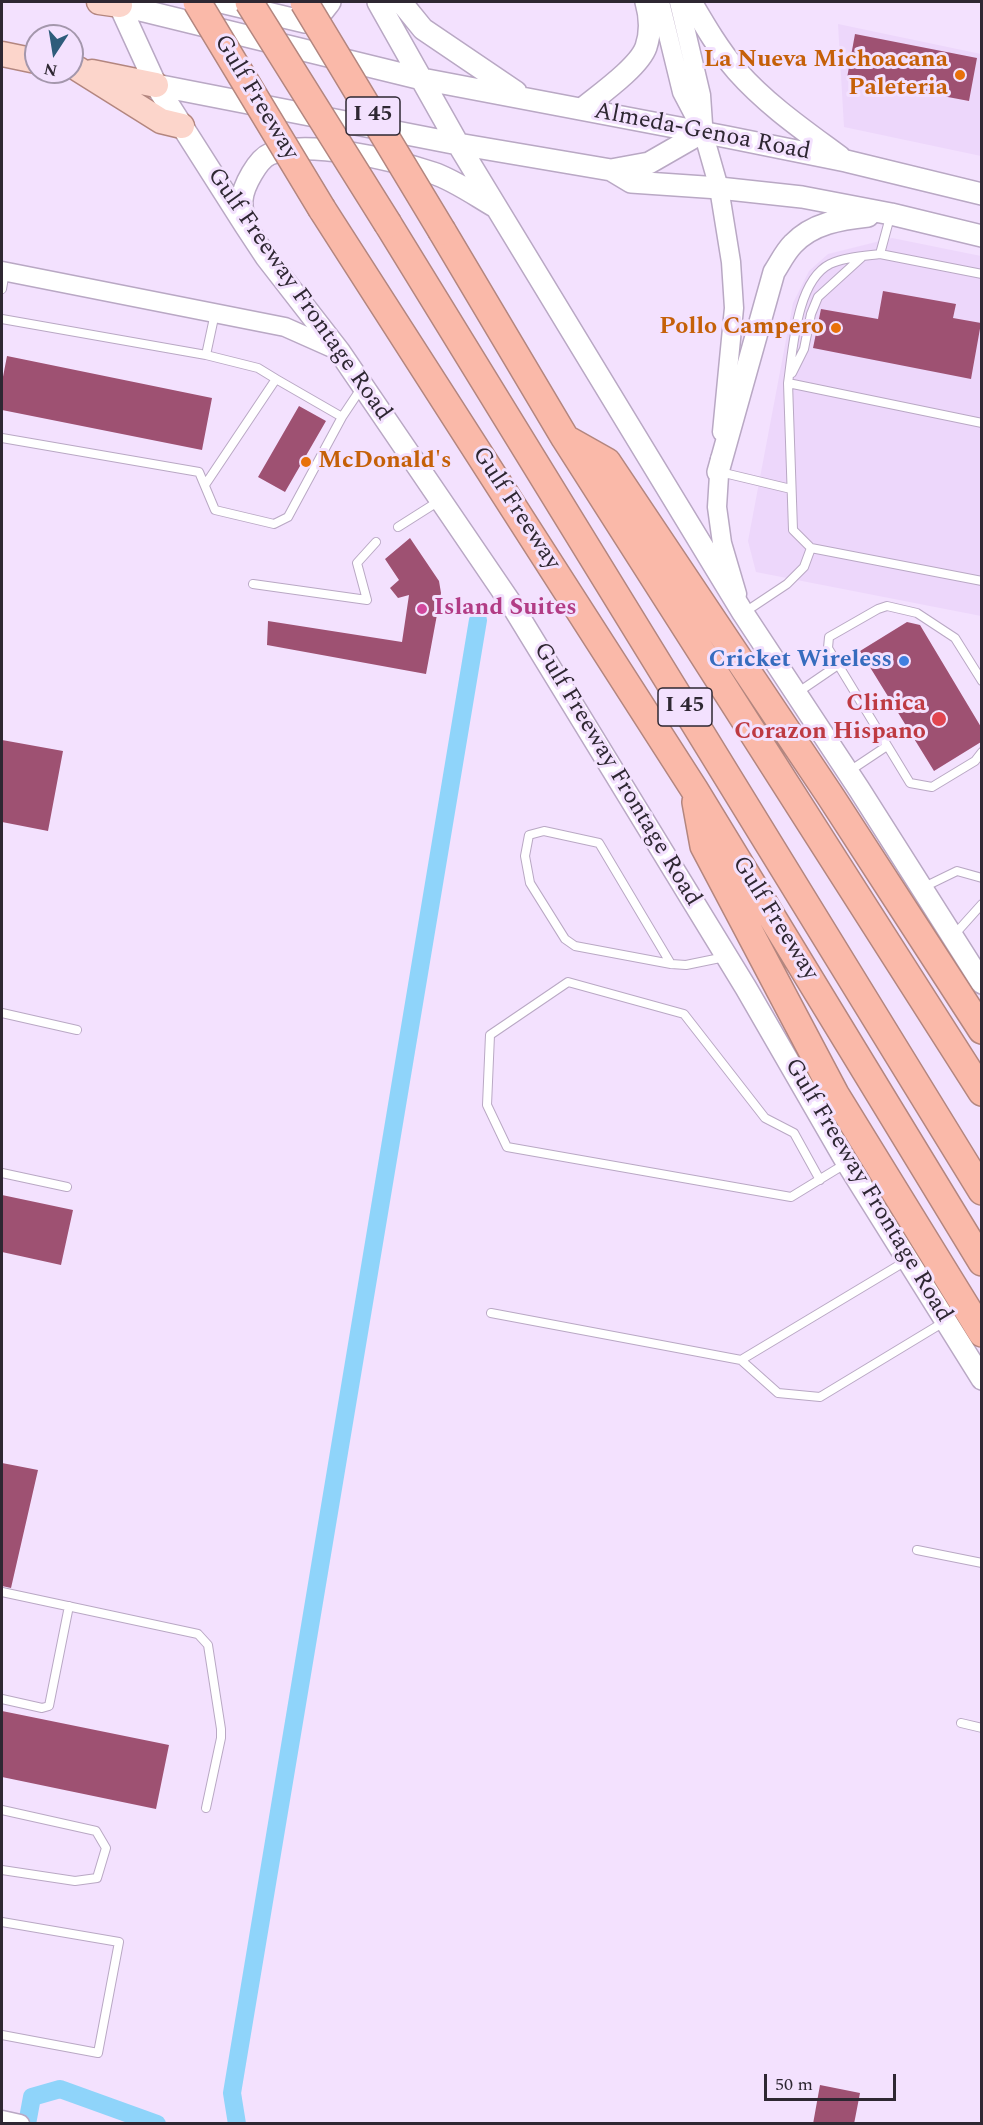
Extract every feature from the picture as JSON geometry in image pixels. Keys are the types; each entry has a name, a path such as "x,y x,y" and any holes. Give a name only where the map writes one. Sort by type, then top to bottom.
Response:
{"highway":[{"name":"Gulf Freeway","path":"197,2 322,209 694,789 981,1262"},
{"name":"Gulf Freeway","path":"249,2 388,224 981,1191"},
{"name":"I 45","path":"304,2 565,438 981,1092"},
{"path":"565,438 608,462 831,797 981,1030"},
{"path":"694,789 704,846 835,1094 981,1333"}],"main road":[{"path":"221,2 305,22 319,17 330,2"},
{"path":"378,2 458,144 743,613 981,982"},
{"path":"401,2 430,34 524,97"},
{"path":"582,109 625,74 645,49 650,18 646,2"},
{"path":"692,2 711,37 738,71 777,109 846,161"},
{"name":"Almeda-Genoa Road","path":"112,3 422,79 846,161 981,194"},
{"name":"Gulf Freeway Frontage Road","path":"112,3 156,85 266,257 339,351 510,602 726,957 847,1163 981,1379"},
{"path":"2,54 24,59"},
{"path":"84,71 156,85"},
{"path":"84,74 161,121 182,126"},
{"name":"Almeda-Genoa Road","path":"156,85 458,144 611,170 631,182 802,197 891,214 981,236"},
{"path":"611,170 649,163 703,132"},
{"path":"245,225 242,199 247,182 256,168 269,154 308,147 369,156 434,173 499,210"},
{"path":"718,472 774,272 792,245 810,230 839,219 891,214"}],"street":[{"path":"660,2 682,92 703,132 719,188 730,261 734,308 718,472 717,507 722,543 743,613"},
{"path":"679,2 701,95 703,132"},
{"path":"3,277 285,327 339,351"}],"lane":[{"path":"880,254 891,214"},
{"path":"981,274 880,254 829,264 813,279 802,302 788,383 794,530 811,548 981,581"},
{"path":"788,383 804,349 811,314 818,297 862,257"},
{"path":"206,356 215,313"},
{"path":"2,319 206,356 258,368 342,417"},
{"path":"205,485 276,379"},
{"path":"788,383 981,423"},
{"path":"2,438 199,472 215,510 274,524 288,517 342,417 362,386"},
{"path":"718,472 791,489"},
{"path":"398,527 440,500"},
{"path":"253,584 367,600 357,563 376,542"},
{"path":"743,613 787,584 804,567 811,548"},
{"path":"981,681 955,638 917,613 887,606 829,637 828,648 910,783 932,787 975,761 981,752"},
{"path":"795,693 838,665"},
{"path":"847,773 887,746"},
{"path":"671,964 599,843 544,831 529,835 525,856 530,883 565,939 575,946 671,964 686,965 726,957"},
{"path":"922,888 957,871 981,878"},
{"path":"953,937 981,904"},
{"path":"820,1180 794,1133 765,1118 684,1014 568,982 490,1035 487,1105 507,1147 791,1197 820,1180 847,1163"},
{"path":"2,1013 77,1030"},
{"path":"2,1173 67,1187"},
{"path":"741,1360 907,1260"},
{"path":"491,1313 741,1360 778,1393 820,1397 945,1321"},
{"path":"917,1550 981,1563"},
{"path":"2,1592 198,1634 208,1645 221,1729 206,1808"},
{"path":"2,1699 42,1708 49,1706 69,1606"},
{"path":"961,1723 981,1728"},
{"path":"2,1810 96,1831 106,1848 97,1878 75,1881 2,1870"},
{"path":"2,1922 120,1942 98,2053 2,2035"}],"shaded area":[{"path":"838,24 981,54 981,156 844,127"},
{"path":"892,238 981,256 981,616 756,572 748,541 793,303 809,271 828,254"}],"building":[{"path":"855,34 977,58 969,101 847,78"},
{"path":"883,291 956,304 953,318 981,323 971,379 813,348 821,309 878,319"},
{"path":"7,356 212,398 202,450 2,410 2,382"},
{"path":"299,406 326,421 285,492 258,477"},
{"name":"Island Suites","path":"410,538 439,581 441,593 426,674 267,645 268,621 402,642 409,595 398,598 390,588 399,580 385,559"},
{"path":"907,622 920,625 981,727 981,742 934,771 860,651"},
{"path":"2,740 63,751 48,831 2,822"},
{"path":"2,1195 73,1210 61,1265 2,1252"},
{"path":"2,1463 38,1470 11,1588 2,1586"},
{"path":"2,1711 169,1745 156,1809 2,1777"},
{"path":"820,2085 860,2093 854,2124 813,2124"}],"waterway":[{"path":"237,2124 232,2093 478,620"},
{"path":"27,2124 32,2097 60,2089 157,2124"}],"place":[{"name":"La Nueva Michoacana Paleteria","path":"960,75"},
{"name":"Pollo Campero","path":"836,328"},
{"name":"McDonald's","path":"306,462"},
{"name":"Island Suites","path":"422,609"},
{"name":"Cricket Wireless","path":"904,661"},
{"name":"Clinica Corazon Hispano","path":"939,719"}]}
